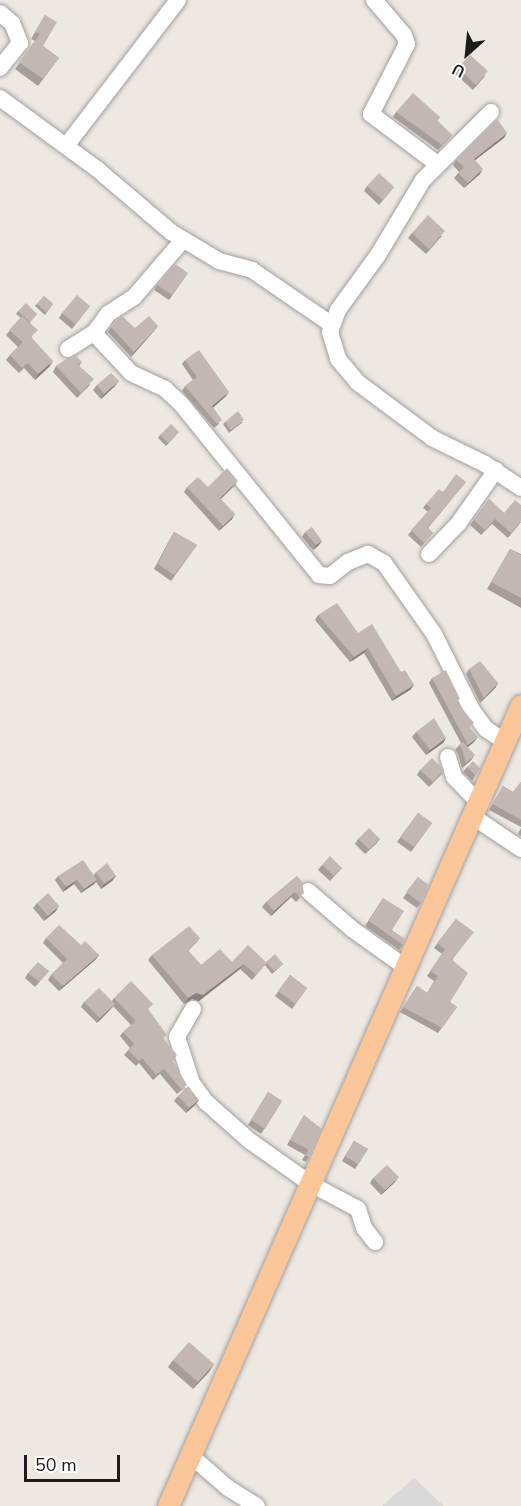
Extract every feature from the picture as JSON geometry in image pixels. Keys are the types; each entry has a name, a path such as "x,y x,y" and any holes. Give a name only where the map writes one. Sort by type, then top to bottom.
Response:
{"main road":[{"path":"168,1506 521,705"}],"street":[{"path":"66,146 178,0"},
{"path":"374,0 404,35 407,44 371,114 436,163"},
{"path":"0,13 12,23 20,43 0,68"},
{"path":"0,99 66,146 183,240 219,261 252,270 331,324 338,359 346,372 432,438 496,470 521,488"},
{"path":"331,324 436,163 491,112"},
{"path":"68,349 94,333 108,314 134,297 183,240"},
{"path":"94,333 131,373 165,389 189,414 319,575 330,576 360,556 372,555 384,563 434,634 472,710 486,729 504,742"},
{"path":"429,554 458,524 496,470"},
{"path":"448,757 454,777 475,809 521,849"},
{"path":"308,891 352,929 405,967"},
{"path":"193,1009 177,1037 192,1083 228,1124 311,1184 358,1209 364,1228 375,1242"},
{"path":"190,1455 228,1488 257,1506"}],"shaded area":[{"path":"414,1478 444,1506 382,1506"}],"building":[{"path":"45,15 57,22 43,46 59,58 43,79 19,62 40,34 35,32"},
{"path":"470,55 488,71 476,85 458,68"},
{"path":"413,93 440,117 437,120 452,135 442,145 396,112"},
{"path":"497,119 507,133 474,159 483,169 468,183 458,173 464,167 456,160"},
{"path":"379,173 394,187 383,200 367,186"},
{"path":"428,215 445,231 429,249 412,233"},
{"path":"175,264 188,273 172,295 157,285"},
{"path":"77,295 90,306 75,324 62,313"},
{"path":"44,296 53,304 46,312 37,304"},
{"path":"26,303 37,314 30,322 18,311"},
{"path":"121,315 135,328 149,316 158,326 134,352 111,327"},
{"path":"22,316 38,330 31,337 53,361 38,374 28,363 22,368 10,355 23,342 9,330"},
{"path":"199,350 229,392 212,406 222,420 217,424 185,386 197,377 185,360"},
{"path":"74,354 82,362 78,365 94,379 81,393 56,366"},
{"path":"111,373 119,381 104,394 97,385"},
{"path":"238,411 244,420 231,430 225,422"},
{"path":"171,424 179,432 168,443 160,435"},
{"path":"227,468 238,481 220,498 235,514 223,526 187,487 198,477 208,487"},
{"path":"456,474 466,482 427,528 433,533 424,543 411,530 431,508 426,504 439,489 443,492"},
{"path":"489,499 504,513 515,500 521,505 521,521 511,533 495,519 485,530 474,520"},
{"path":"312,527 322,541 316,545 305,532"},
{"path":"174,532 197,545 174,575 158,564"},
{"path":"510,549 521,555 521,598 491,582"},
{"path":"337,603 358,633 372,624 401,672 405,670 414,685 396,696 368,648 354,657 318,615"},
{"path":"480,661 498,683 484,698 469,669"},
{"path":"446,670 460,699 456,701 474,723 469,727 478,737 468,745 432,678"},
{"path":"434,718 446,738 430,750 416,732"},
{"path":"463,742 475,755 466,763 459,745"},
{"path":"432,758 444,770 433,782 420,770"},
{"path":"473,761 480,768 476,776 467,767"},
{"path":"521,782 521,820 493,804 503,786 513,792"},
{"path":"418,813 432,823 414,847 400,837"},
{"path":"369,828 380,839 369,849 358,839"},
{"path":"330,856 342,868 334,876 322,865"},
{"path":"83,860 97,880 84,889 77,880 66,887 58,876"},
{"path":"107,863 116,876 104,884 96,872"},
{"path":"297,876 302,882 304,893 300,897 295,892 274,911 266,902"},
{"path":"418,877 429,885 421,903 406,892"},
{"path":"48,893 59,906 48,916 37,903"},
{"path":"383,898 404,911 392,930 405,939 403,945 369,921"},
{"path":"456,919 474,932 452,960 468,973 450,1002 457,1007 442,1028 403,1007 417,986 427,993 438,976 430,971 445,949 437,943"},
{"path":"59,925 81,945 85,941 99,955 63,986 51,975 67,959 46,938"},
{"path":"189,926 200,938 188,950 201,965 220,949 232,962 248,945 267,963 256,975 244,964 203,995 196,993 188,998 152,955"},
{"path":"275,954 283,964 274,971 266,962"},
{"path":"38,962 49,971 39,982 28,973"},
{"path":"290,975 307,988 295,1004 278,991"},
{"path":"131,981 153,1004 148,1009 167,1035 163,1038 177,1055 173,1061 187,1085 181,1089 164,1069 156,1075 142,1058 139,1061 128,1050 134,1044 123,1032 136,1021 114,998"},
{"path":"99,988 115,1004 100,1018 84,1002"},
{"path":"188,1086 199,1100 189,1108 178,1096"},
{"path":"268,1092 282,1101 265,1129 251,1120"},
{"path":"304,1115 322,1129 309,1157 305,1155 309,1150 290,1140"},
{"path":"354,1141 368,1149 358,1164 345,1156"},
{"path":"387,1165 399,1177 385,1190 373,1178"},
{"path":"189,1342 214,1364 198,1382 173,1360"}]}
